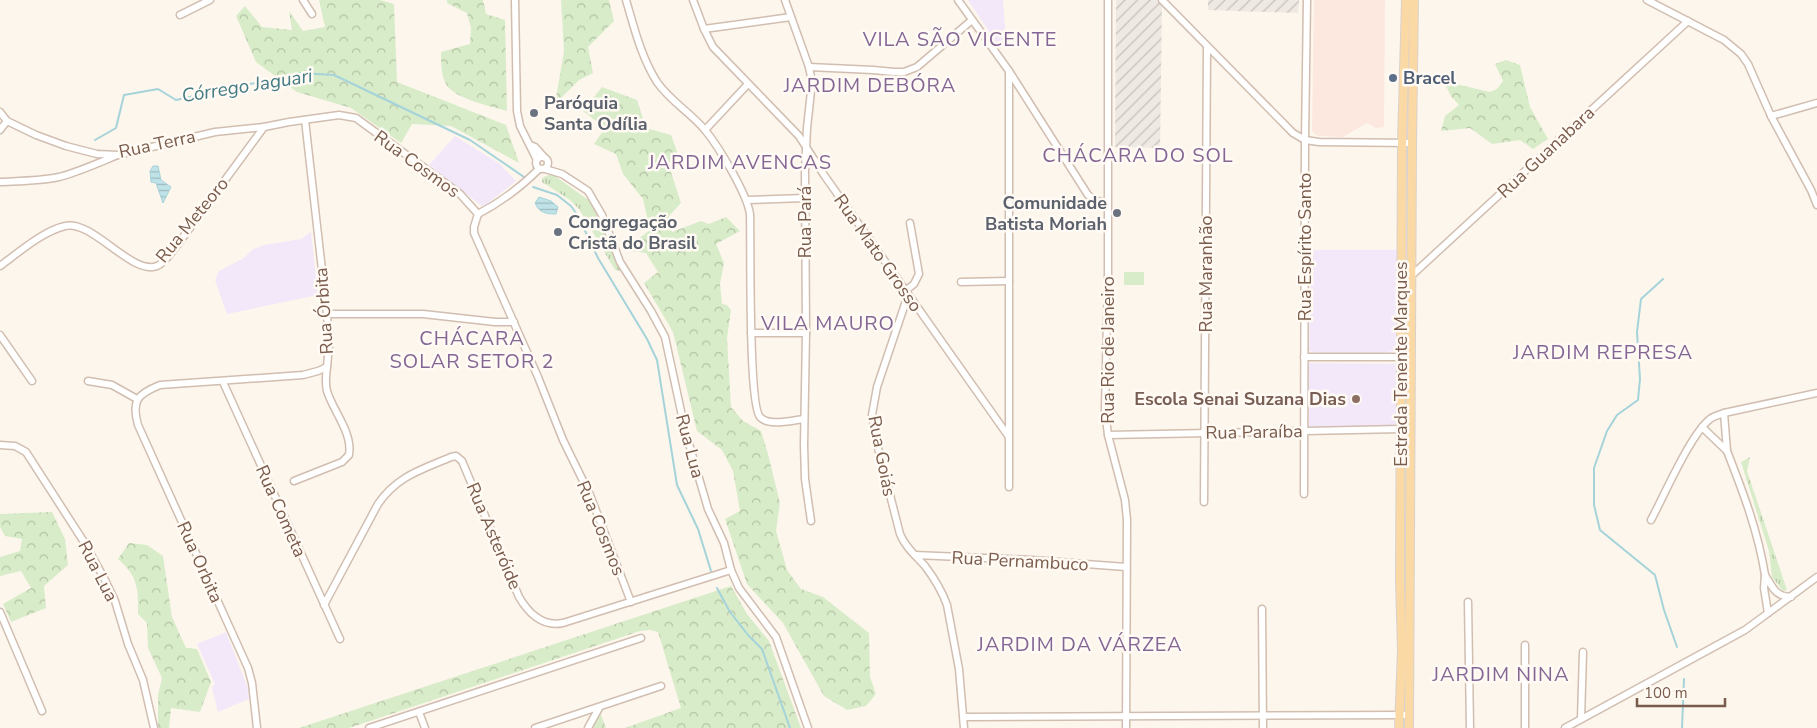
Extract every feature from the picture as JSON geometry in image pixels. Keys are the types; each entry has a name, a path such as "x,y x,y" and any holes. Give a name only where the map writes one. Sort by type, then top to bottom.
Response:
{"main road":[{"name":"Estrada Tenente Marques","path":"1399,728 1402,650 1400,600 1402,143 1406,0"},
{"name":"Estrada Tenente Marques","path":"1409,728 1414,0"}],"street":[{"path":"180,15 210,0"},
{"path":"304,0 312,14"},
{"path":"515,0 517,111 520,126 530,145 536,164 544,167"},
{"path":"626,0 641,48 657,81 673,100 705,130 747,200 750,224 751,333 754,398 757,412 761,419 772,422 804,419"},
{"name":"Rua Mato Grosso","path":"693,0 704,30 713,47 799,136 906,293 1008,437"},
{"name":"Rua Pará","path":"786,0 809,67 812,86 805,146 806,333 804,419 805,479 811,521"},
{"path":"958,0 1009,71 1088,194 1096,200 1107,202"},
{"name":"Rua Rio de Janeiro","path":"1108,0 1105,410 1108,434 1126,508 1126,728"},
{"path":"1162,0 1282,123 1293,133 1305,140 1319,142 1412,143"},
{"name":"Rua Espírito Santo","path":"1304,494 1307,0"},
{"path":"1647,0 1724,40 1741,54 1748,64 1771,116 1817,205"},
{"path":"704,30 791,17"},
{"path":"809,67 894,72 909,71 917,67 972,20"},
{"name":"Rua Guanabara","path":"1411,276 1688,21"},
{"name":"Rua Maranhão","path":"1204,502 1207,47"},
{"path":"1008,487 1009,71"},
{"path":"705,130 748,84"},
{"path":"1009,99 1024,95"},
{"path":"1771,116 1817,103"},
{"name":"Rua Terra","path":"0,112 8,121 51,141 83,152 97,154 118,154 215,132 264,127"},
{"name":"Rua Cosmos","path":"264,127 339,115 356,118 460,194 478,214 474,233 564,440 590,495 631,602"},
{"name":"Rua Órbita","path":"137,399 145,392 160,385 223,382 303,374 327,367 329,345 327,314 305,120"},
{"path":"0,130 8,121"},
{"name":"Rua Meteoro","path":"0,266 34,242 55,230 70,225 82,229 142,266 156,266 178,244 264,127"},
{"path":"478,214 498,203 544,167 548,159 530,145"},
{"path":"0,182 58,177 93,166 118,154"},
{"path":"536,160 544,157"},
{"name":"Rua Lua","path":"544,167 562,174 588,191 595,202 620,262 665,337 678,403 708,509 724,543 731,570 747,600 776,637 808,728"},
{"path":"747,200 805,198"},
{"path":"906,293 918,278 919,271 910,223"},
{"path":"1401,276 1411,276"},
{"path":"961,282 1009,281"},
{"name":"Rua Goiás","path":"906,293 877,387 872,414 898,529 903,542 936,582 947,605 957,656 964,728"},
{"path":"327,314 423,314 495,322 514,322"},
{"path":"751,333 806,333"},
{"path":"0,335 32,381"},
{"path":"1304,357 1401,357"},
{"path":"294,481 342,462 349,455 349,444 327,390 327,367"},
{"path":"88,381 112,385 137,399"},
{"name":"Rua Cometa","path":"223,382 340,639"},
{"path":"1651,520 1702,427 1710,419 1724,413 1817,393"},
{"name":"Rua Orbita","path":"137,399 135,413 138,424 248,668 254,697 257,728"},
{"path":"1724,413 1727,451 1751,516 1761,553 1768,613"},
{"path":"1702,427 1727,451"},
{"name":"Rua Paraíba","path":"1108,434 1401,429"},
{"name":"Rua Lua","path":"0,445 15,446 26,452 100,570 115,601 128,644 143,680 154,728"},
{"name":"Rua Asteróide","path":"324,605 384,494 403,478 456,456 462,461 519,598 531,614 542,622 554,625 731,570"},
{"name":"Rua Pernambuco","path":"915,555 1032,560 1126,567"},
{"path":"1764,575 1778,594 1791,597"},
{"path":"1564,728 1745,630 1817,577"},
{"path":"1468,602 1470,728"},
{"path":"1262,609 1263,728"},
{"path":"0,612 42,711"},
{"path":"369,728 641,638"},
{"path":"1525,645 1525,728"},
{"path":"1581,719 1583,652"},
{"path":"535,728 545,727 661,686"},
{"path":"588,728 599,708"},
{"path":"419,712 425,728"},
{"path":"964,718 1410,715"}],"shaded area":[{"path":"968,0 1003,0 1006,40 998,45"},
{"path":"1116,0 1158,0 1162,5 1160,148 1115,147"},
{"path":"1208,0 1299,0 1298,13 1208,10"},
{"path":"1314,0 1385,0 1384,127 1376,128 1367,123 1343,137 1318,136 1312,131"},
{"path":"455,136 500,164 516,181 483,207 429,165"},
{"path":"311,232 318,295 227,314 215,280 219,271 244,258 253,249 264,245 301,239"},
{"path":"1311,250 1404,250 1399,353 1396,354 1392,351 1382,354 1328,355 1309,351"},
{"name":"Escola Senai Suzana Dias","path":"1308,363 1404,364 1402,424 1309,427"},
{"path":"226,632 247,686 249,699 218,712 212,688 215,684 197,644"}],"green space":[{"path":"319,0 380,0 394,4 397,82 506,125 519,163 451,126 412,124 401,143 351,108 297,92 256,62 236,16 245,6 262,27 292,30 289,11 303,31 325,27"},
{"path":"447,0 483,0 486,14 505,20 507,111 463,97 449,88 445,82 442,71 441,52 470,44 471,28 467,13 447,3"},
{"path":"561,0 609,0 614,21 588,47 593,73 579,80 555,104 564,51"},
{"path":"1506,60 1520,65 1530,107 1548,139 1533,149 1520,140 1492,144 1470,128 1441,131 1445,116 1459,105 1451,96 1446,86 1460,85 1490,92 1497,89 1503,81 1495,64"},
{"path":"602,87 637,100 646,128 671,135 679,157 668,163 681,203 669,216 672,232 701,221 709,224 726,217 740,231 716,244 724,263 720,284 722,304 727,305 731,310 727,338 731,407 743,421 761,431 780,503 776,531 787,570 801,589 823,597 869,633 870,677 876,694 866,706 847,710 824,696 783,623 747,584 725,519 740,511 733,471 722,450 697,431 673,332 644,283 658,272 646,253 623,250 650,230 643,199 623,174 616,154 594,144 605,128 583,111"},
{"path":"549,175 555,176 591,202 621,271 615,270 579,209 570,200 542,182 542,178"},
{"path":"1124,272 1144,272 1144,285 1124,285"},
{"path":"1750,457 1747,471 1787,590 1783,591 1772,577 1769,551 1741,462"},
{"path":"52,512 65,539 68,565 44,586 46,608 11,622 3,604 31,588 21,571 0,576 0,557 20,551 22,539 5,536 0,527 0,514"},
{"path":"129,543 147,545 163,556 172,617 186,648 197,649 211,682 200,712 171,708 169,728 158,728 158,695 162,678 148,648 147,623 138,614 136,583 129,571 118,559"},
{"path":"731,586 747,614 769,641 801,728 625,728 681,708 658,632 650,630 640,631 349,728 299,728"},
{"path":"600,712 606,728 590,728"}],"water":[{"path":"153,166 158,166 161,180 171,187 163,203 156,183 151,182 150,171"},
{"path":"539,197 551,201 558,207 556,214 546,213 539,209 535,203"}],"waterway":[{"name":"Córrego Jaguari","path":"95,140 116,128 124,95 158,89 176,100 301,73 334,75 470,140 524,177"},
{"name":"Córrego Jaguari","path":"533,187 557,195 571,206 578,216 598,258 647,339 657,360 677,485 698,529 711,571"},
{"path":"1663,279 1641,299 1637,332 1640,379 1638,400 1617,415 1607,431 1594,468 1594,505 1600,530 1655,575 1664,610 1677,647"},
{"path":"717,588 730,612 762,649 790,728"},
{"path":"1682,728 1684,679"}],"place":[{"name":"Bracel","path":"1393,78"},
{"name":"Paróquia Santa Odília","path":"534,113"},
{"name":"Comunidade Batista Moriah","path":"1117,213"},
{"name":"Congregação Cristã do Brasil","path":"558,232"},
{"name":"Escola Senai Suzana Dias","path":"1356,399"}],"district":[{"name":"VILA SÃO VICENTE","path":"960,39"},
{"name":"JARDIM DEBÓRA","path":"870,85"},
{"name":"CHÁCARA DO SOL","path":"1138,155"},
{"name":"JARDIM AVENCAS","path":"740,162"},
{"name":"VILA MAURO","path":"828,323"},
{"name":"CHÁCARA SOLAR SETOR 2","path":"472,350"},
{"name":"JARDIM REPRESA","path":"1603,352"},
{"name":"JARDIM DA VÁRZEA","path":"1080,644"},
{"name":"JARDIM NINA","path":"1501,674"}]}
